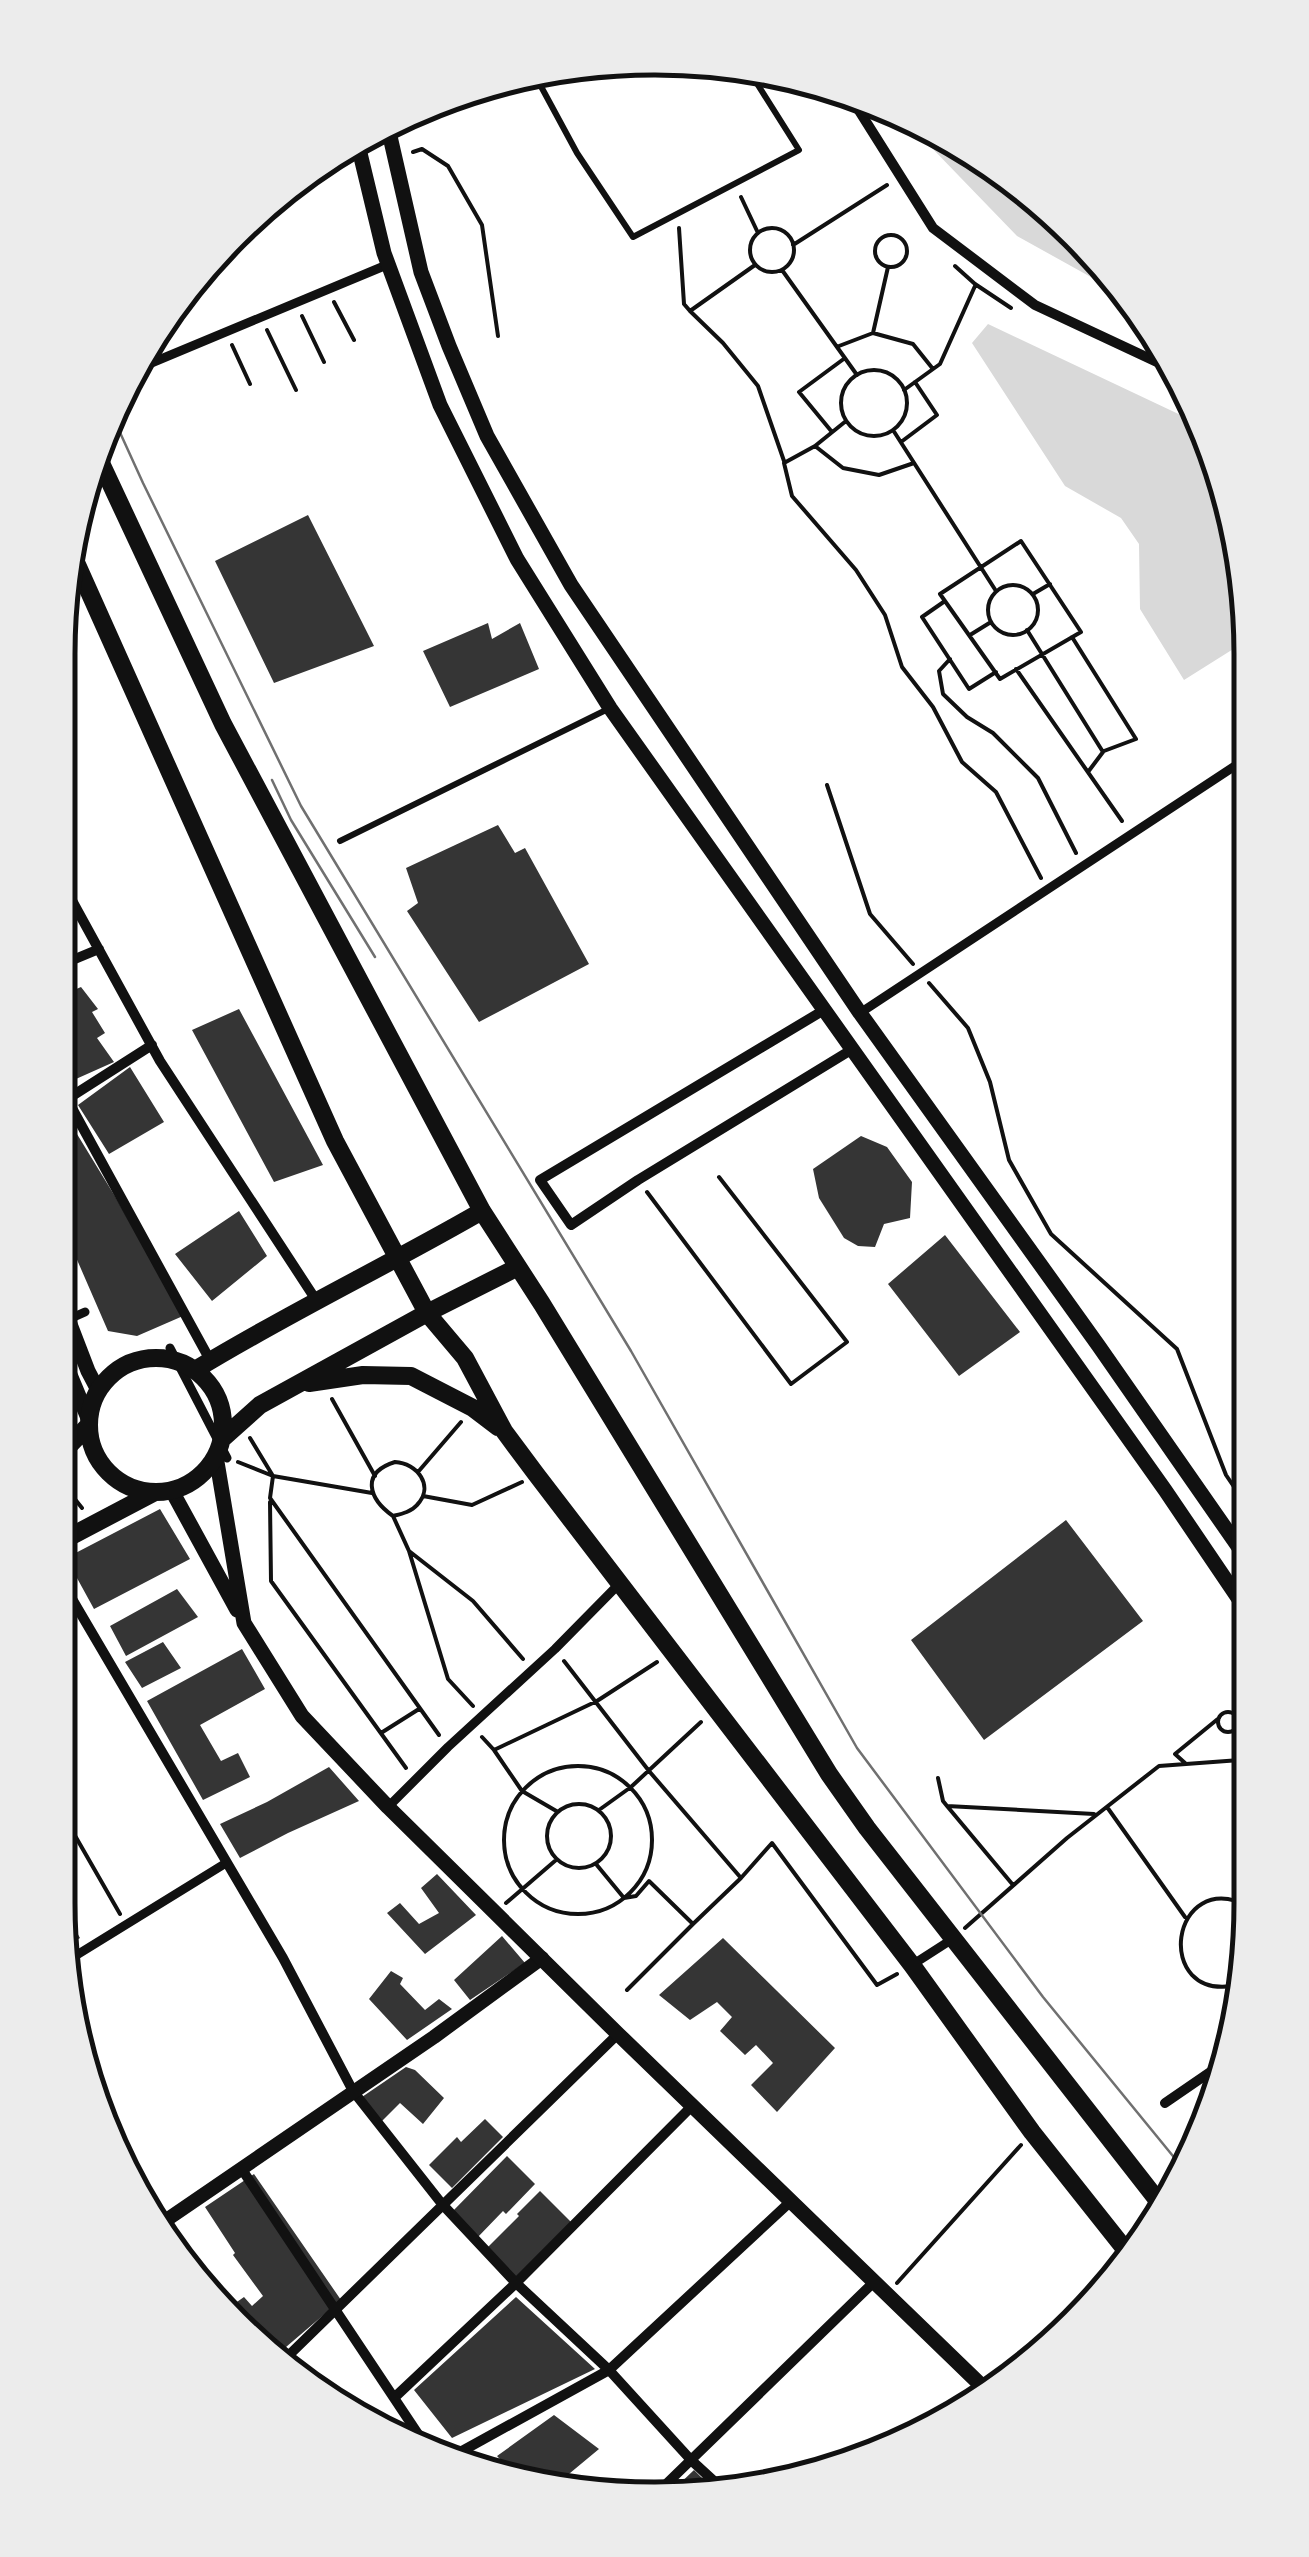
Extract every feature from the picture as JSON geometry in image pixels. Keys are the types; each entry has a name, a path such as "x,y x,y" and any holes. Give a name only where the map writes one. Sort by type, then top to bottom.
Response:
{"main road":[{"path":"391,139 422,272 449,346 487,436 571,585 860,1013 1234,1541"},
{"path":"361,156 388,264 440,405 518,559 610,708 1234,1592"},
{"path":"105,471 223,724 482,1211 828,1774 1154,2195"},
{"path":"81,573 335,1140 428,1312 464,1358 504,1431 912,1965 1032,2132 1121,2245"},
{"path":"75,1437 88,1422 98,1390 112,1373 132,1362 174,1355 203,1365 482,1211"},
{"path":"75,1389 98,1460 112,1477 131,1488 153,1493 172,1491 205,1472 240,1422 260,1405 518,1267"},
{"path":"75,1345 98,1390"},
{"path":"203,1365 224,1419 222,1449 244,1622"},
{"path":"298,1384 363,1375 411,1376 473,1408 504,1431"},
{"path":"172,1491 244,1622 302,1716 494,1912 978,2382"},
{"path":"75,1534 153,1493"}],"street":[{"path":"860,113 933,228 1035,305 1153,360"},
{"path":"155,361 388,264"},
{"path":"860,1013 1234,767"},
{"path":"75,906 152,1045 316,1300"},
{"path":"75,959 99,949"},
{"path":"824,1010 540,1180 570,1226 851,1050"},
{"path":"75,1094 152,1045"},
{"path":"75,1125 203,1365"},
{"path":"75,1316 85,1312"},
{"path":"174,1355 222,1449"},
{"path":"388,1807 620,1583"},
{"path":"75,1603 284,1958 353,2092 442,2204 516,2284 610,2370 712,2479"},
{"path":"78,1954 226,1863"},
{"path":"912,1965 954,1938"},
{"path":"169,2218 434,2038 542,1958"},
{"path":"291,2353 618,2034"},
{"path":"1165,2103 1208,2074"},
{"path":"394,2397 516,2284 693,2105"},
{"path":"241,2168 416,2430"},
{"path":"465,2450 610,2370 790,2202"},
{"path":"669,2482 874,2282"}],"lane":[{"path":"541,86 577,153 633,237 798,150 758,84"},
{"path":"340,841 610,708"}],"path":[{"path":"395,157 422,149 448,166 482,225 498,336"},
{"path":"793,245 887,184"},
{"path":"741,197 758,233"},
{"path":"779,230 790,238 792,259 782,270 768,272 755,265 750,245 758,233 779,230"},
{"path":"679,234 684,304 758,386 792,496 856,570 885,616 902,667 934,707 962,762 996,792 1048,890"},
{"path":"894,236 903,240 907,255 902,263 888,267 879,262 875,251 879,241 894,236"},
{"path":"690,310 755,265"},
{"path":"873,333 888,267"},
{"path":"782,270 857,375"},
{"path":"904,390 940,364 976,284"},
{"path":"328,290 354,340"},
{"path":"295,303 324,362"},
{"path":"260,317 296,390"},
{"path":"225,332 250,384"},
{"path":"837,346 873,333 913,344 933,370"},
{"path":"832,432 799,392 845,358"},
{"path":"878,371 889,374 904,390 906,412 893,430 873,436 853,430 846,422 842,412 843,390 857,375 878,371"},
{"path":"901,442 937,415 915,382"},
{"path":"784,463 846,422"},
{"path":"893,430 996,591"},
{"path":"815,446 843,468 879,476 914,463"},
{"path":"1021,541 1080,632 1000,679 940,594 982,568 1021,541"},
{"path":"1032,594 1050,584"},
{"path":"1011,585 1032,594 1037,618 1027,630 1011,634 991,622 988,606 996,591 1011,585"},
{"path":"945,601 922,617 970,689 996,672"},
{"path":"969,635 991,622"},
{"path":"1027,630 1103,752"},
{"path":"1072,636 1136,740 1103,752 1088,772"},
{"path":"950,659 939,672 943,694 967,717 994,734 1038,778 1083,866"},
{"path":"1016,670 1132,834"},
{"path":"826,785 870,914 968,1028 990,1082 1009,1160 1051,1234 1178,1349 1234,1487"},
{"path":"638,1180 791,1384 846,1342 720,1178"},
{"path":"323,1382 375,1476"},
{"path":"418,1472 473,1408"},
{"path":"240,1422 273,1476 271,1581 415,1780"},
{"path":"222,1449 273,1476 372,1493"},
{"path":"393,1516 413,1509 423,1496 418,1472 404,1463 395,1462 380,1470 372,1493 381,1508 393,1516 409,1551 448,1679 482,1717"},
{"path":"423,1496 472,1505 536,1474"},
{"path":"270,1498 448,1747"},
{"path":"75,1499 95,1524"},
{"path":"409,1551 474,1602 532,1670"},
{"path":"555,1649 649,1771 742,1878"},
{"path":"494,1750 596,1701 672,1652"},
{"path":"381,1733 421,1708"},
{"path":"598,1810 631,1787 716,1709"},
{"path":"1186,1765 1175,1754 1223,1713 1234,1715"},
{"path":"1218,1718 1223,1731 1234,1728"},
{"path":"472,1726 494,1750 522,1792 558,1812"},
{"path":"954,1938 1013,1884 1159,1766 1234,1761"},
{"path":"588,1766 611,1773 631,1787 645,1808 652,1832 651,1856 641,1880 624,1898 605,1909 583,1914 561,1912 540,1904 523,1890 511,1872 505,1852 504,1830 510,1810 522,1792 540,1776 563,1767 588,1766"},
{"path":"938,1778 943,1801 1013,1884"},
{"path":"578,1804 598,1810 611,1827 612,1838 605,1858 576,1869 556,1860 550,1851 547,1830 558,1812 578,1804"},
{"path":"947,1806 1097,1814"},
{"path":"1108,1806 1186,1919"},
{"path":"75,1836 126,1924"},
{"path":"627,1990 742,1878 772,1843 877,1985"},
{"path":"494,1912 556,1860"},
{"path":"596,1864 624,1898"},
{"path":"624,1898 636,1896 650,1880 692,1924"},
{"path":"1227,1988 1213,1987 1189,1972 1182,1960 1180,1932 1186,1919 1208,1901 1234,1900"},
{"path":"888,2294 1032,2132"}],"shaded area":[{"path":"930,146 976,173 1037,219 1097,280 1017,236"},
{"path":"988,324 1182,416 1203,468 1223,541 1234,649 1184,680 1140,609 1139,544 1121,518 1065,486 972,343"}],"building":[{"path":"308,515 374,646 274,683 215,561"},
{"path":"488,623 492,639 520,623 539,669 450,707 423,651"},
{"path":"498,825 515,853 525,848 589,964 479,1022 407,911 418,903 406,868"},
{"path":"81,987 98,1009 92,1012 105,1033 97,1038 114,1062 75,1079 75,990"},
{"path":"239,1009 323,1165 274,1182 192,1030"},
{"path":"130,1067 164,1122 109,1154 78,1105"},
{"path":"75,1131 183,1316 137,1336 108,1331 75,1255"},
{"path":"861,1136 887,1147 912,1182 910,1218 884,1224 875,1247 858,1246 844,1238 819,1198 813,1169"},
{"path":"239,1211 267,1256 212,1301 175,1254"},
{"path":"945,1235 1020,1332 959,1376 888,1284"},
{"path":"160,1509 190,1559 94,1609 75,1574 75,1553"},
{"path":"1066,1520 1143,1621 984,1740 911,1640"},
{"path":"177,1589 198,1617 126,1656 110,1626"},
{"path":"163,1642 181,1668 142,1688 125,1662"},
{"path":"242,1649 265,1689 200,1725 221,1761 238,1753 250,1777 203,1800 147,1701"},
{"path":"329,1767 359,1801 240,1858 220,1824"},
{"path":"437,1874 476,1915 425,1954 387,1913 400,1903 419,1924 439,1913 421,1888"},
{"path":"502,1936 525,1963 470,2000 454,1980"},
{"path":"723,1938 835,2048 777,2112 751,2085 773,2063 756,2045 745,2055 720,2031 732,2017 717,2002 690,2020 659,1995"},
{"path":"391,1971 403,1978 400,1984 425,2010 439,1999 452,2009 407,2040 369,1999"},
{"path":"406,2067 415,2070 444,2098 423,2124 400,2103 381,2122 362,2097"},
{"path":"485,2119 503,2137 452,2188 429,2165 457,2137 461,2142"},
{"path":"507,2156 535,2184 476,2239 450,2214"},
{"path":"254,2174 341,2300 285,2348 236,2303 244,2297 252,2306 263,2296 205,2207"},
{"path":"540,2191 572,2223 515,2278 486,2249"},
{"path":"516,2297 595,2369 452,2438 414,2390"},
{"path":"554,2415 599,2449 567,2475 505,2462 497,2456"},
{"path":"694,2470 704,2480 692,2481 682,2481"}],"tram line":[{"path":"120,432 301,806 631,1351 857,1748 1043,1997 1174,2158"},
{"path":"272,780 291,820 375,957"}]}
